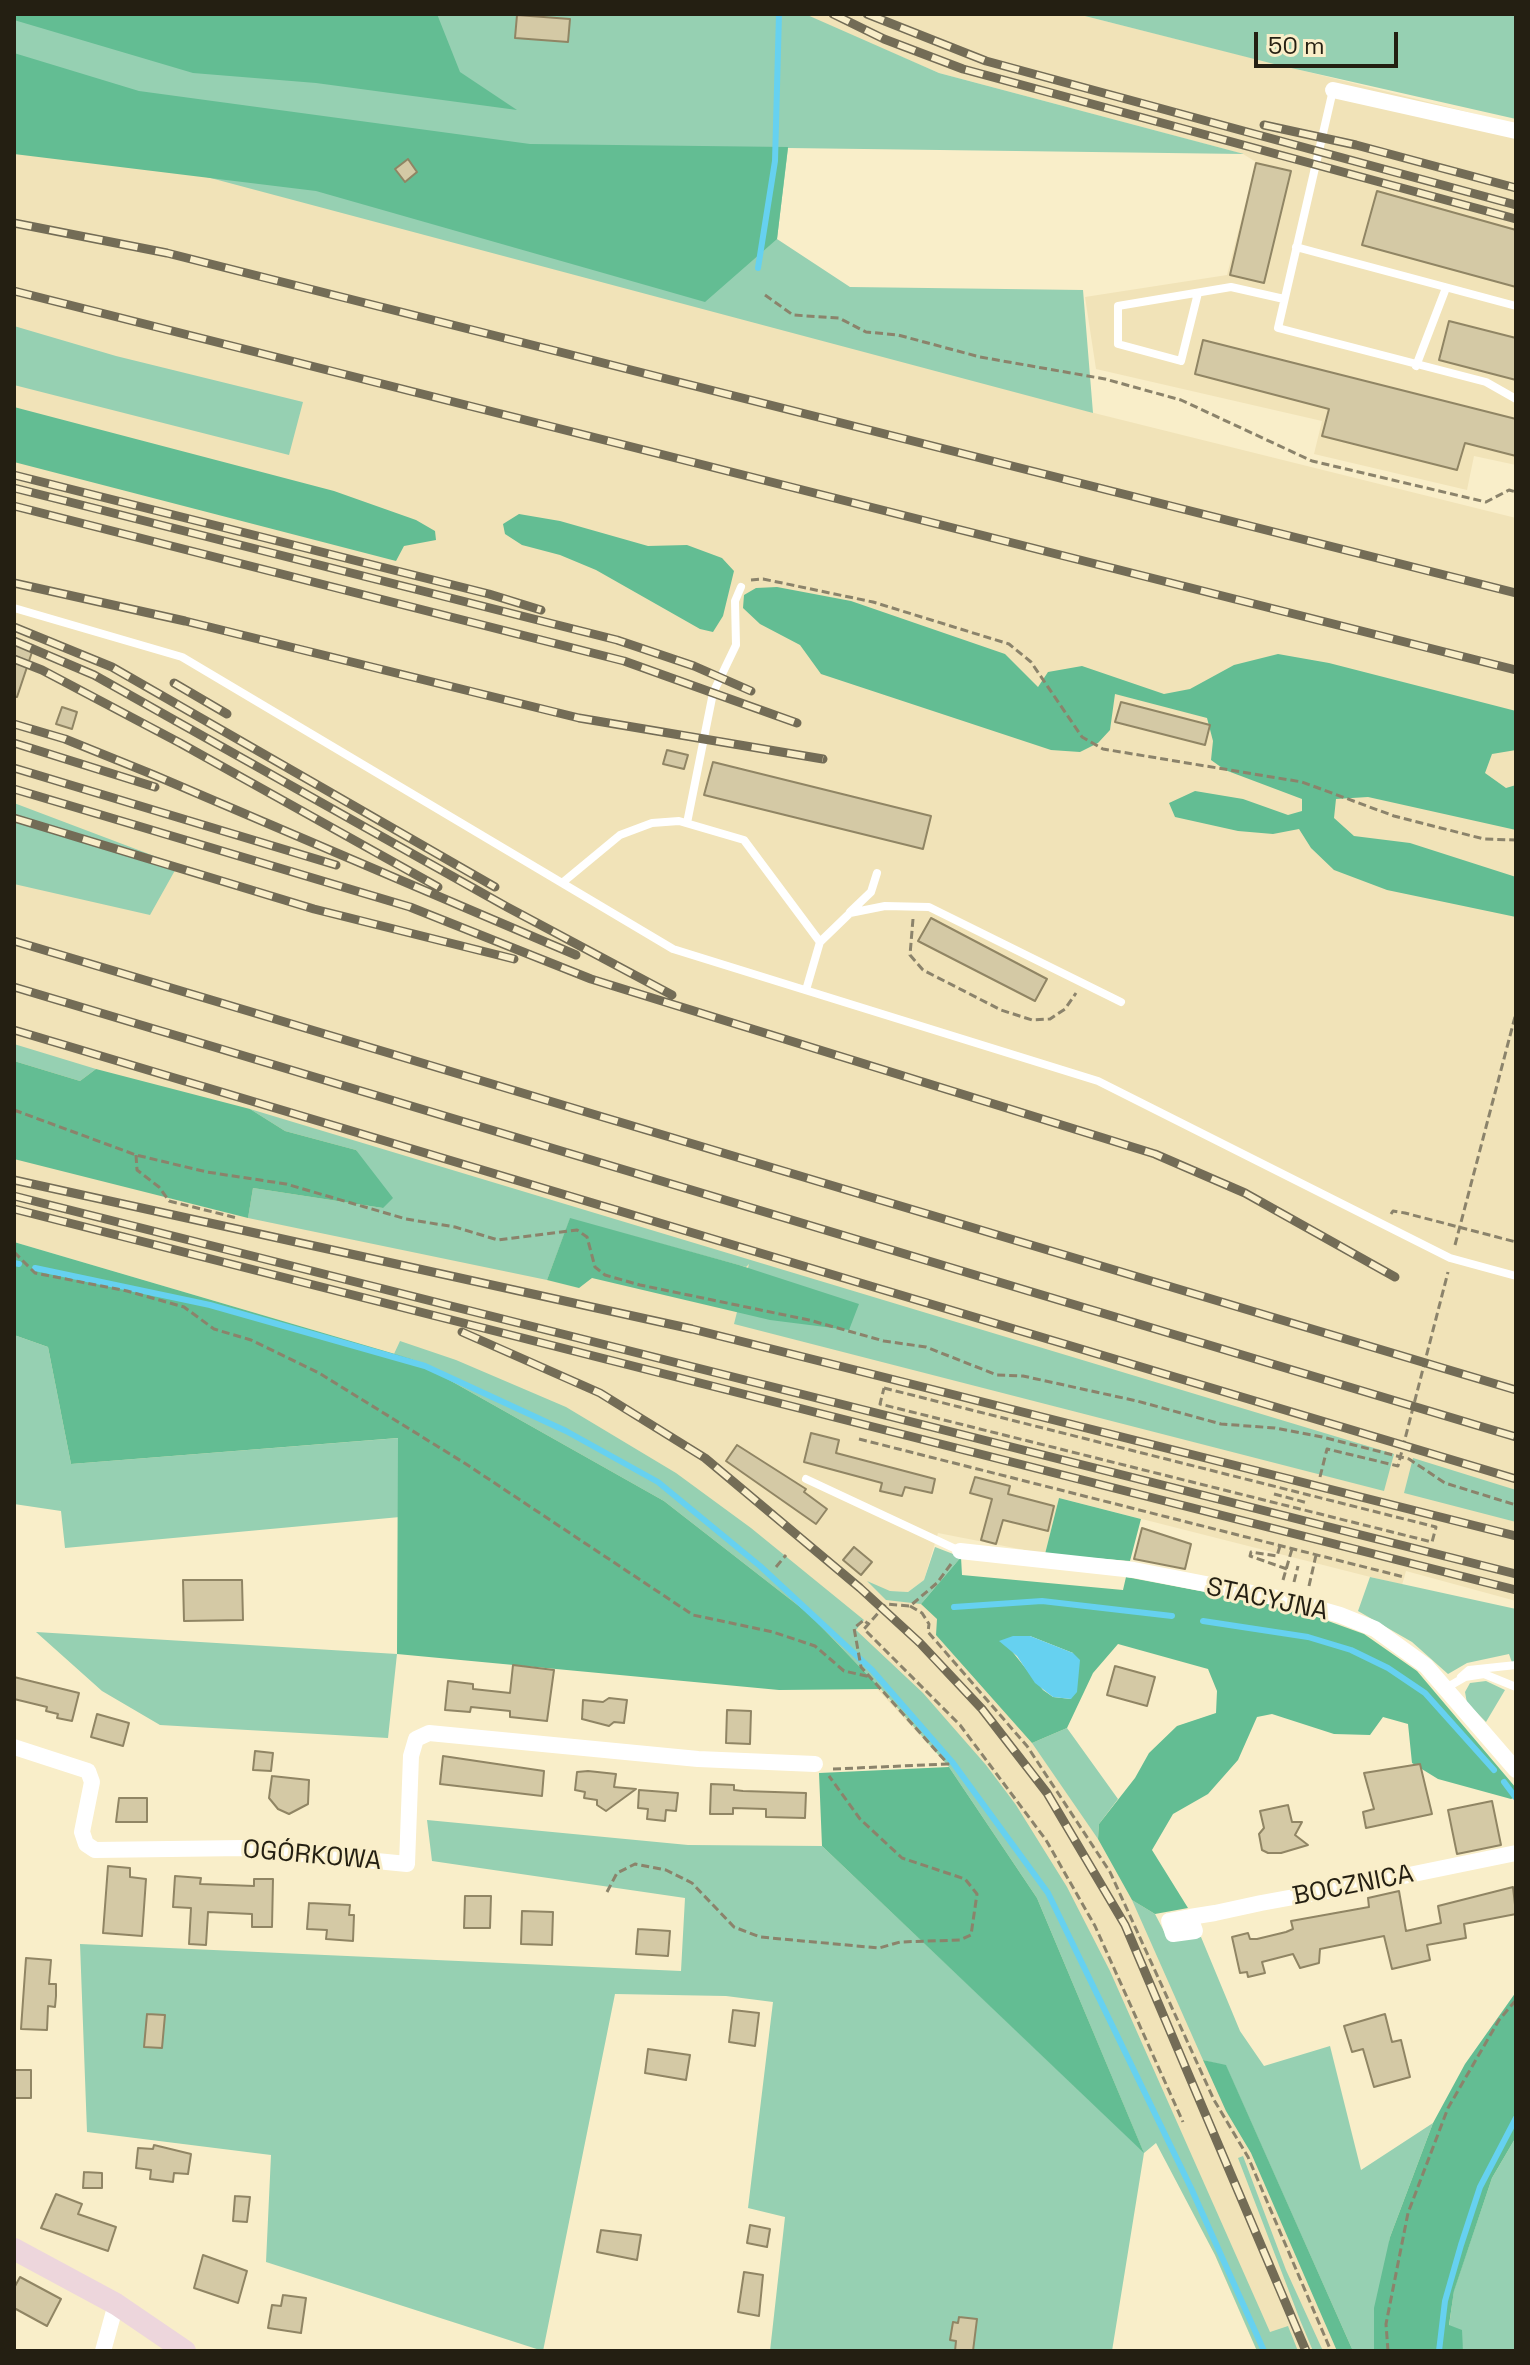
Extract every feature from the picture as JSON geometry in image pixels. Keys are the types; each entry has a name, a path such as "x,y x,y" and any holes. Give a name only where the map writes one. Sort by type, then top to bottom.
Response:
{"street":[{"path":"1333,90 1516,131"},
{"name":"STACYJNA","path":"960,1551 1134,1570 1303,1603 1375,1629 1452,1684 1516,1770"},
{"name":"OGÓRKOWA","path":"14,1747 88,1771 92,1782 82,1832 86,1844 95,1850 244,1848 407,1864 411,1756 416,1739 429,1733 698,1759 815,1764"},
{"name":"BOCZNICA","path":"1190,1917 1516,1853"},
{"path":"14,2249 116,2304 185,2351"},
{"path":"103,2351 116,2304"}],"lane":[{"path":"1333,90 1278,328 1486,382 1516,399"},
{"path":"1296,247 1516,306"},
{"path":"1198,293 1181,361 1118,344 1118,306 1231,287 1284,299"},
{"path":"1416,366 1446,288"},
{"path":"687,823 713,693 736,645 735,601 741,587"},
{"path":"14,608 182,657 673,949 1098,1081 1450,1258 1516,1276"},
{"path":"562,883 620,835 652,823 687,823 744,840 820,942"},
{"path":"806,990 820,942 871,892 877,873"},
{"path":"850,913 885,906 929,907 1121,1002"},
{"path":"806,1479 960,1551"},
{"path":"1452,1684 1469,1670 1516,1665"},
{"path":"1452,1684 1484,1674 1516,1687"}],"path":[{"path":"765,295 793,315 839,318 866,332 898,335 980,357 1105,379 1181,400 1312,461 1486,502 1509,490 1516,492"},
{"path":"741,587 749,580 763,579 873,602 1009,644 1031,662 1082,737 1103,749 1302,782 1394,816 1484,839 1516,840"},
{"path":"915,907 910,955 923,970 1001,1010 1032,1020 1050,1019 1065,1009 1084,982"},
{"path":"1452,1256 1516,1013"},
{"path":"14,1110 136,1155 207,1172 286,1184 406,1219 455,1227 498,1240 577,1230 587,1237 595,1267 605,1275 809,1320 884,1341 926,1347 997,1375 1023,1376 1221,1424 1275,1428 1322,1437 1409,1459 1445,1483 1516,1505"},
{"path":"136,1155 137,1170 159,1187 169,1201 237,1218"},
{"path":"1405,1213 1516,1242"},
{"path":"14,1252 35,1273 127,1291 184,1307 214,1329 251,1340 319,1373 466,1464 693,1615 773,1632 815,1646 844,1671 871,1677"},
{"path":"1320,1477 1327,1449 1398,1466 1449,1271"},
{"path":"884,1388 1276,1486 1436,1527 1432,1542 880,1404 884,1388"},
{"path":"859,1439 1404,1577"},
{"path":"1272,1502 1276,1486"},
{"path":"1274,1494 1308,1503"},
{"path":"1280,1546 1277,1556 1251,1552 1250,1556 1287,1569"},
{"path":"1280,1587 1292,1549"},
{"path":"910,1606 937,1583 960,1551"},
{"path":"776,1567 786,1555"},
{"path":"1307,1594 1316,1555"},
{"path":"1294,1583 1298,1566"},
{"path":"1183,2122 1095,1926 1046,1840 990,1761 927,1688 864,1629 886,1604 910,1606 922,1613 929,1624 928,1632 1027,1746 1110,1872 1157,1967 1214,2100 1248,2157 1331,2351"},
{"path":"607,1892 617,1873 635,1864 666,1870 692,1883 734,1927 760,1937 879,1948 900,1942 960,1940 971,1935 977,1894 965,1879 902,1858 860,1819 826,1769 948,1764 861,1667 863,1661 853,1634 854,1628 864,1620 868,1624"},
{"path":"1388,2351 1386,2324 1408,2213 1448,2108 1499,2020 1516,2000"}],"shaded area":[{"path":"1077,14 1516,124 1516,465 1474,456 1467,490 1314,454 1322,421 1096,369 1085,297 1227,275 1256,162 1243,154 939,73 804,15"},
{"path":"14,150 316,191 1098,414 1516,518 1516,1601 1406,1571 1402,1585 1059,1498 1045,1554 938,1533 924,1580 908,1592 890,1591 872,1585 889,1596 929,1603 984,1678 1044,1748 1126,1872 1346,2351 1257,2351 1215,2255 1037,1898 949,1767 808,1614 664,1501 412,1359 14,1242"}],"green space":[{"path":"14,14 805,14 939,73 1244,154 788,148 777,239 850,287 1083,290 1093,413 203,176 14,153"},
{"path":"14,14 437,14 460,72 517,110 316,83 193,73 14,20"},
{"path":"1077,14 1516,14 1516,119 1278,65"},
{"path":"14,53 139,91 530,144 788,147 777,239 705,302 316,191 14,154"},
{"path":"14,326 116,356 303,402 289,455 14,385"},
{"path":"14,407 334,491 416,520 435,531 436,540 404,546 396,561 14,462"},
{"path":"519,514 560,521 648,546 687,545 722,558 734,571 723,616 713,632 700,629 596,570 560,555 522,545 505,534 503,524"},
{"path":"777,587 851,601 1005,654 1038,687 1048,672 1082,666 1164,694 1190,689 1234,665 1278,654 1329,663 1516,711 1516,750 1492,754 1485,773 1506,788 1516,785 1516,830 1368,797 1336,799 1334,818 1354,836 1410,843 1516,877 1516,917 1387,890 1334,870 1311,848 1299,829 1273,834 1238,831 1175,817 1169,803 1195,791 1243,799 1288,815 1302,811 1302,799 1225,770 1211,760 1213,741 1207,718 1115,694 1110,730 1098,743 1080,752 1051,750 821,674 800,645 760,624 743,608 744,595 756,588"},
{"path":"14,803 178,865 150,915 14,884"},
{"path":"14,1044 96,1069 80,1081 14,1061"},
{"path":"14,1061 80,1081 96,1069 250,1109 285,1131 356,1150 393,1198 383,1208 253,1188 248,1218 14,1159"},
{"path":"250,1109 1394,1454 1384,1491 734,1324 749,1264 746,1267 570,1219 547,1280 248,1218 253,1188 383,1208 356,1150 285,1131"},
{"path":"570,1218 739,1265 859,1304 849,1330 770,1320 592,1278 579,1288 547,1280"},
{"path":"14,1242 412,1359 664,1501 809,1614 881,1689 779,1690 397,1654 398,1438 71,1464 48,1347 14,1335"},
{"path":"14,1335 48,1347 71,1464 399,1438 400,1517 65,1548 61,1511 14,1504"},
{"path":"400,1341 456,1360 566,1407 676,1473 751,1528 864,1620 856,1630 923,1693 986,1765 1016,1805 1067,1887 1110,1971 1270,2332 1288,2326 1298,2351 1257,2351 1215,2255 1156,2143 1144,2153 1112,2351 770,2351 785,2217 748,2208 773,2002 726,1996 615,1994 543,2351 266,2262 271,2155 87,2132 80,1944 681,1971 685,1898 432,1861 427,1820 688,1845 822,1846 1143,2151 1037,1898 949,1767 881,1689 809,1614 664,1501 412,1359 394,1354"},
{"path":"1413,1458 1516,1490 1516,1522 1404,1493"},
{"path":"1059,1498 1141,1519 1130,1561 1045,1554"},
{"path":"935,1547 961,1557 921,1604 886,1600 867,1581 890,1591 908,1592 924,1580"},
{"path":"961,1557 962,1575 1123,1590 1126,1577 1295,1609 1364,1634 1417,1671 1516,1788 1516,1797 1511,1799 1438,1779 1412,1763 1408,1724 1383,1717 1370,1735 1334,1734 1272,1714 1257,1717 1238,1760 1208,1794 1173,1814 1152,1850 1188,1908 1155,1914 1132,1900 1098,1839 1099,1824 1135,1778 1149,1753 1177,1726 1216,1713 1217,1691 1208,1669 1118,1644 1093,1673 1067,1728 1032,1743 936,1635 937,1619 921,1604","holes":["1030,1636 1073,1653 1071,1699 1053,1697 1043,1690 1011,1650"]},
{"path":"1370,1577 1516,1609 1516,1674 1509,1654 1467,1663 1448,1674 1412,1642 1358,1611"},
{"path":"36,1632 397,1654 388,1738 160,1725 102,1691"},
{"path":"1486,1681 1505,1690 1486,1722 1467,1703 1465,1692 1470,1683"},
{"path":"1067,1728 1118,1799 1099,1824 1098,1839 1032,1743"},
{"path":"949,1767 1037,1898 1144,2153 822,1846 819,1773"},
{"path":"1132,1900 1155,1914 1168,1939 1201,1937 1240,2031 1264,2066 1330,2046 1361,2170 1433,2123 1390,2237 1374,2351 1353,2351 1226,2066 1203,2060"},
{"path":"1516,1992 1516,2137 1492,2178 1454,2291 1449,2325 1462,2330 1463,2351 1374,2351 1374,2308 1390,2237 1433,2123 1465,2064"},
{"path":"1203,2060 1226,2065 1353,2351 1337,2351 1251,2153 1226,2111"},
{"path":"1516,2137 1516,2351 1463,2351 1461,2340 1449,2326 1454,2290 1492,2178"},
{"path":"1243,2156 1286,2270 1323,2351 1313,2351 1300,2320 1238,2158"}],"water":[{"path":"1013,1636 1030,1636 1073,1653 1080,1660 1077,1692 1071,1699 1053,1697 1035,1683 1017,1656 999,1641"}],"building":[{"path":"517,15 570,19 568,42 515,38"},
{"path":"408,159 417,172 405,182 395,169"},
{"path":"1256,163 1291,171 1264,283 1230,275"},
{"path":"1377,191 1516,230 1516,287 1362,245"},
{"path":"1449,321 1516,338 1516,380 1439,360"},
{"path":"1203,340 1516,419 1516,456 1465,443 1457,470 1322,436 1329,409 1195,374"},
{"path":"14,639 34,646 17,697 14,697"},
{"path":"1121,702 1210,725 1205,745 1115,722"},
{"path":"62,707 77,712 72,729 56,724"},
{"path":"667,750 688,755 684,769 663,764"},
{"path":"713,762 931,816 923,849 704,795"},
{"path":"931,918 1047,979 1035,1001 918,941"},
{"path":"811,1433 839,1440 836,1453 935,1479 932,1493 905,1487 902,1496 880,1491 882,1483 804,1462"},
{"path":"737,1445 806,1489 804,1492 827,1509 816,1524 726,1461"},
{"path":"975,1477 1010,1486 1008,1494 1054,1506 1048,1531 1003,1520 996,1544 981,1540 992,1499 970,1493"},
{"path":"1142,1528 1191,1544 1185,1569 1134,1559"},
{"path":"854,1547 872,1562 861,1575 843,1560"},
{"path":"183,1580 242,1580 243,1620 184,1621"},
{"path":"513,1665 554,1670 547,1721 510,1717 510,1711 471,1707 470,1712 445,1710 448,1681 473,1684 473,1689 510,1693"},
{"path":"1115,1666 1155,1677 1147,1706 1107,1695"},
{"path":"14,1677 79,1693 72,1721 57,1718 58,1714 46,1711 47,1707 14,1699"},
{"path":"609,1698 627,1700 624,1723 614,1722 609,1726 582,1719 583,1700 603,1702"},
{"path":"727,1710 751,1711 750,1744 726,1743"},
{"path":"97,1714 129,1723 123,1746 91,1737"},
{"path":"255,1751 273,1753 271,1771 253,1770"},
{"path":"443,1756 544,1771 542,1796 440,1784"},
{"path":"1420,1764 1432,1814 1366,1828 1363,1812 1374,1809 1364,1773"},
{"path":"577,1772 616,1774 614,1787 636,1789 606,1811 597,1805 597,1800 584,1798 585,1792 575,1790"},
{"path":"272,1776 309,1780 308,1804 289,1814 278,1809 269,1798"},
{"path":"711,1784 734,1785 734,1790 743,1791 806,1793 805,1818 766,1817 766,1809 733,1808 733,1814 710,1814"},
{"path":"639,1790 678,1793 676,1811 666,1810 665,1821 647,1819 648,1809 638,1808"},
{"path":"119,1798 147,1798 147,1822 116,1822"},
{"path":"1492,1801 1501,1845 1457,1854 1448,1810"},
{"path":"1288,1805 1292,1822 1302,1822 1295,1835 1308,1845 1281,1853 1268,1853 1262,1850 1259,1834 1264,1828 1260,1811"},
{"path":"108,1866 130,1868 130,1877 146,1879 142,1936 103,1933"},
{"path":"175,1876 201,1878 200,1884 254,1886 254,1879 273,1879 272,1927 252,1927 252,1914 208,1912 206,1945 189,1944 191,1908 173,1907"},
{"path":"1513,1887 1516,1914 1464,1924 1466,1938 1427,1945 1430,1960 1392,1969 1384,1936 1320,1949 1319,1963 1300,1968 1293,1954 1262,1962 1265,1973 1248,1977 1247,1972 1240,1973 1232,1937 1248,1933 1250,1939 1257,1939 1286,1932 1293,1929 1291,1921 1369,1907 1368,1898 1399,1891 1406,1931 1441,1923 1438,1906"},
{"path":"465,1896 491,1896 490,1928 464,1928"},
{"path":"309,1903 350,1905 349,1915 354,1915 353,1941 326,1939 327,1930 307,1929"},
{"path":"522,1911 553,1912 552,1945 521,1944"},
{"path":"638,1929 670,1931 668,1956 636,1954"},
{"path":"26,1958 51,1960 49,1984 56,1984 56,1996 55,2007 48,2006 47,2030 21,2029"},
{"path":"733,2010 759,2013 755,2046 729,2042"},
{"path":"147,2014 165,2015 162,2048 144,2047"},
{"path":"1385,2014 1392,2042 1401,2040 1410,2077 1374,2087 1363,2049 1352,2052 1344,2026"},
{"path":"648,2049 690,2055 686,2080 645,2073"},
{"path":"14,2070 31,2070 31,2098 14,2098"},
{"path":"154,2145 191,2154 188,2174 174,2173 173,2182 150,2179 151,2170 136,2168 138,2148 153,2149"},
{"path":"84,2172 102,2173 102,2188 83,2188"},
{"path":"56,2194 82,2204 78,2214 116,2227 108,2251 41,2228"},
{"path":"235,2196 250,2197 247,2222 233,2221"},
{"path":"750,2225 770,2229 767,2247 747,2243"},
{"path":"601,2230 641,2235 637,2260 597,2252"},
{"path":"203,2255 247,2271 238,2303 194,2288"},
{"path":"744,2272 763,2275 759,2316 738,2312"},
{"path":"20,2277 61,2299 47,2326 14,2308 14,2288"},
{"path":"283,2295 306,2298 301,2333 268,2328 272,2305 281,2306"},
{"path":"959,2317 977,2319 973,2351 955,2351 956,2341 950,2340 953,2322 958,2323"}],"waterway":[{"path":"758,268 775,161 779,14"},
{"path":"14,1263 19,1264"},
{"path":"35,1268 210,1305 425,1366 566,1431 658,1482 760,1566 872,1670 953,1763 1048,1893 1191,2188 1264,2351"},
{"path":"954,1607 1042,1601 1172,1616"},
{"path":"1203,1621 1308,1637 1351,1650 1388,1668 1425,1693 1494,1770"},
{"path":"1504,1782 1516,1798"},
{"path":"1439,2351 1445,2301 1480,2187 1516,2118"}],"railway":[{"path":"833,14 884,39 963,69 1516,219"},
{"path":"867,14 986,61 1516,205"},
{"path":"1264,125 1356,145 1516,188"},
{"path":"14,223 167,253 1516,593"},
{"path":"14,291 1516,670"},
{"path":"14,475 489,594 541,610"},
{"path":"14,488 617,640 694,666 751,691"},
{"path":"14,506 624,661 797,723"},
{"path":"14,583 185,621 579,718 823,759"},
{"path":"14,627 112,667 495,887"},
{"path":"14,641 94,675 507,907 672,995"},
{"path":"14,659 42,670 180,743 438,887"},
{"path":"174,683 227,714"},
{"path":"14,724 65,739 154,775 576,955"},
{"path":"14,743 155,787"},
{"path":"14,768 336,865"},
{"path":"14,789 410,907 591,979 1155,1154 1245,1193 1395,1277"},
{"path":"14,818 314,909 514,959"},
{"path":"14,941 1516,1390"},
{"path":"14,987 1516,1437"},
{"path":"14,1030 1516,1479"},
{"path":"14,1180 692,1329 1516,1536"},
{"path":"14,1196 1516,1574"},
{"path":"14,1209 1516,1590"},
{"path":"462,1332 600,1393 705,1458 860,1588 920,1643 982,1709 1047,1793 1125,1925 1306,2351"}]}
